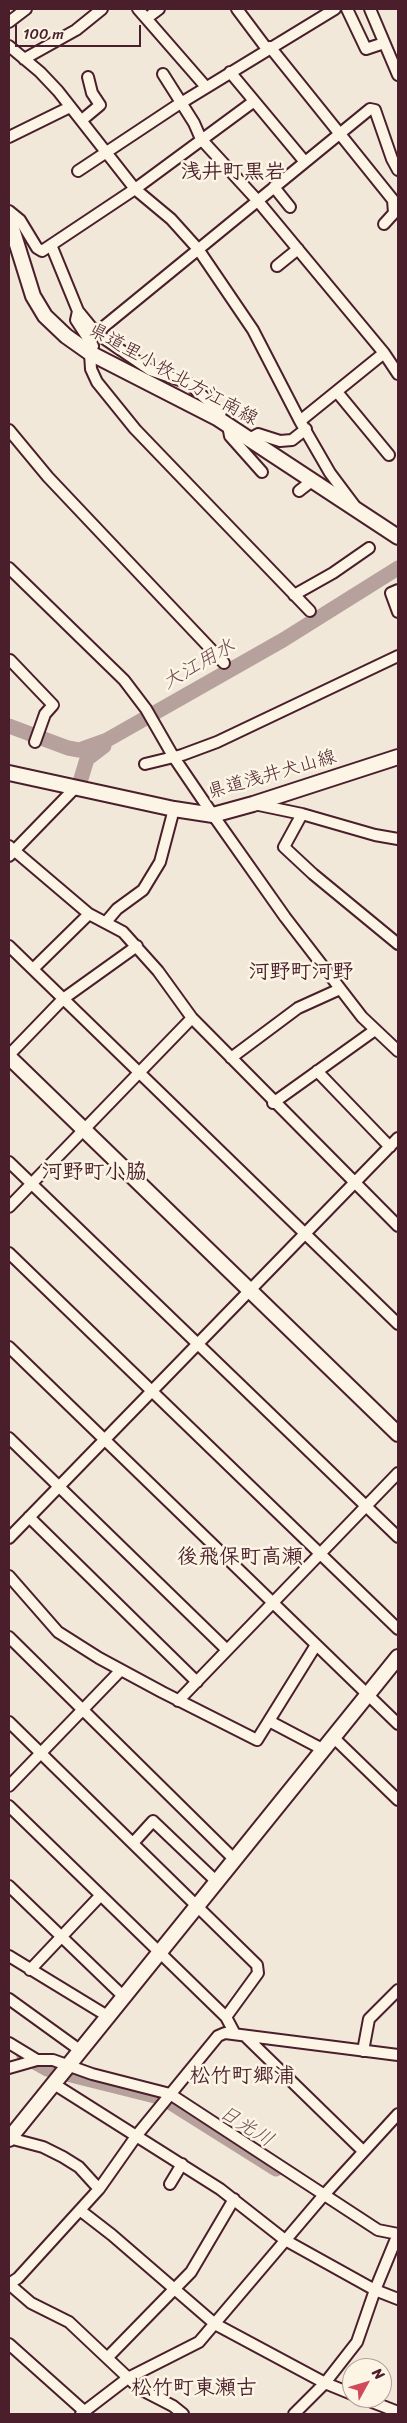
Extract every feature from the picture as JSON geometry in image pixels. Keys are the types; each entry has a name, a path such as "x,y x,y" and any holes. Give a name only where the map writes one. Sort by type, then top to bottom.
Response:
{"street":[{"path":"10,18 26,9"},
{"path":"24,59 76,30 102,9"},
{"path":"138,9 206,87"},
{"path":"147,18 159,9"},
{"path":"238,9 393,200 394,213 384,224"},
{"path":"78,171 206,87 335,9"},
{"path":"347,9 366,48 384,43"},
{"path":"370,9 398,75"},
{"path":"9,46 58,91 134,189 171,219 198,249 253,330 330,473 357,509"},
{"path":"230,72 253,102 305,162"},
{"path":"163,74 201,139 258,200 384,353 398,374"},
{"path":"82,120 100,105 92,93 88,77"},
{"path":"9,211 20,220 37,248 42,252 134,189 253,102"},
{"path":"9,137 70,107"},
{"path":"96,333 370,108 375,110 392,159 398,170"},
{"path":"274,187 290,207"},
{"name":"県道里小牧北方江南線","path":"9,219 29,286 38,306 54,326 90,352 223,421 398,537"},
{"path":"51,245 78,311 96,333 150,370 188,383 221,412 230,436 262,472"},
{"path":"277,266 298,249"},
{"path":"78,311 76,320 93,346 90,352 91,369 97,382 173,470 310,611"},
{"path":"249,439 258,434 280,441 292,440 303,425 337,392 384,353"},
{"path":"337,392 389,455"},
{"path":"9,430 48,477 224,663"},
{"path":"299,491 313,480"},
{"path":"294,595 333,573 369,548"},
{"path":"9,568 124,680 153,720 173,756 249,868 340,989 375,1030 398,1051"},
{"path":"398,590 391,593 398,612"},
{"path":"145,764 217,742 398,656"},
{"path":"10,660 53,705 45,714 36,737"},
{"name":"県道浅井犬山線","path":"9,773 174,809 213,815 254,804 398,757"},
{"path":"75,788 10,851 89,914 123,932 158,971 192,1018 273,1103 398,1226"},
{"path":"254,804 302,814 374,835 398,838"},
{"path":"106,922 117,909 143,890 160,862 174,809"},
{"path":"302,814 284,847 313,874 398,944"},
{"path":"33,969 89,914"},
{"path":"9,946 398,1324"},
{"path":"137,946 63,999 9,1056 398,1434"},
{"path":"230,1058 298,1008 340,989"},
{"path":"9,1207 192,1018"},
{"path":"273,1103 375,1030"},
{"path":"317,1072 390,1146"},
{"path":"9,1538 398,1138"},
{"path":"9,1162 398,1537"},
{"path":"9,1254 398,1629"},
{"path":"9,1347 398,1724"},
{"path":"9,1438 227,1650"},
{"path":"178,1702 398,1473"},
{"path":"29,1517 197,1682"},
{"path":"9,1576 58,1632 178,1702 257,1740 316,1645"},
{"path":"9,1637 235,1860"},
{"path":"99,2189 79,2167 63,2157 43,2147 9,2138 63,2074 398,1657"},
{"path":"9,1786 82,1708 121,1670"},
{"path":"269,1721 324,1750"},
{"path":"9,1722 257,1965 259,1970 226,2017"},
{"path":"334,1737 398,1800"},
{"path":"9,1806 226,2017 240,2035 363,2152"},
{"path":"133,1843 153,1821 216,1882"},
{"path":"9,1886 124,1997"},
{"path":"30,1970 100,1896"},
{"path":"9,1956 108,2017"},
{"path":"363,2051 369,2018 398,1990"},
{"path":"9,1999 81,2051"},
{"path":"183,2414 173,2406 140,2389 69,2322 31,2303 9,2284 18,2278 99,2189 137,2135 218,2036 225,2033 398,2055"},
{"path":"9,2043 35,2061"},
{"path":"9,2068 35,2061 53,2060 63,2074 137,2135 234,2199 285,2240 374,2290 398,2299"},
{"path":"63,2074 167,2098 322,2197 378,2230 398,2236 374,2290 356,2342 325,2382 294,2414"},
{"path":"9,2344 82,2413 128,2378 199,2342 322,2197 398,2114"},
{"path":"170,2184 182,2164"},
{"path":"108,2358 191,2272 234,2199"},
{"path":"81,2210 215,2324 342,2390"},
{"path":"379,2410 398,2412"}],"waterway":[{"name":"大江用水","path":"9,726 68,748 79,750 107,740 283,640 398,568"},
{"path":"80,782 87,759 104,746"},
{"name":"日光川","path":"24,2056 47,2069 163,2098 276,2169"}],"district":[{"name":"浅井町黒岩","path":"233,173"},
{"name":"河野町河野","path":"301,973"},
{"name":"河野町小脇","path":"94,1173"},
{"name":"後飛保町高瀬","path":"240,1558"},
{"name":"松竹町郷浦","path":"242,2077"},
{"name":"松竹町東瀬古","path":"194,2389"}]}
